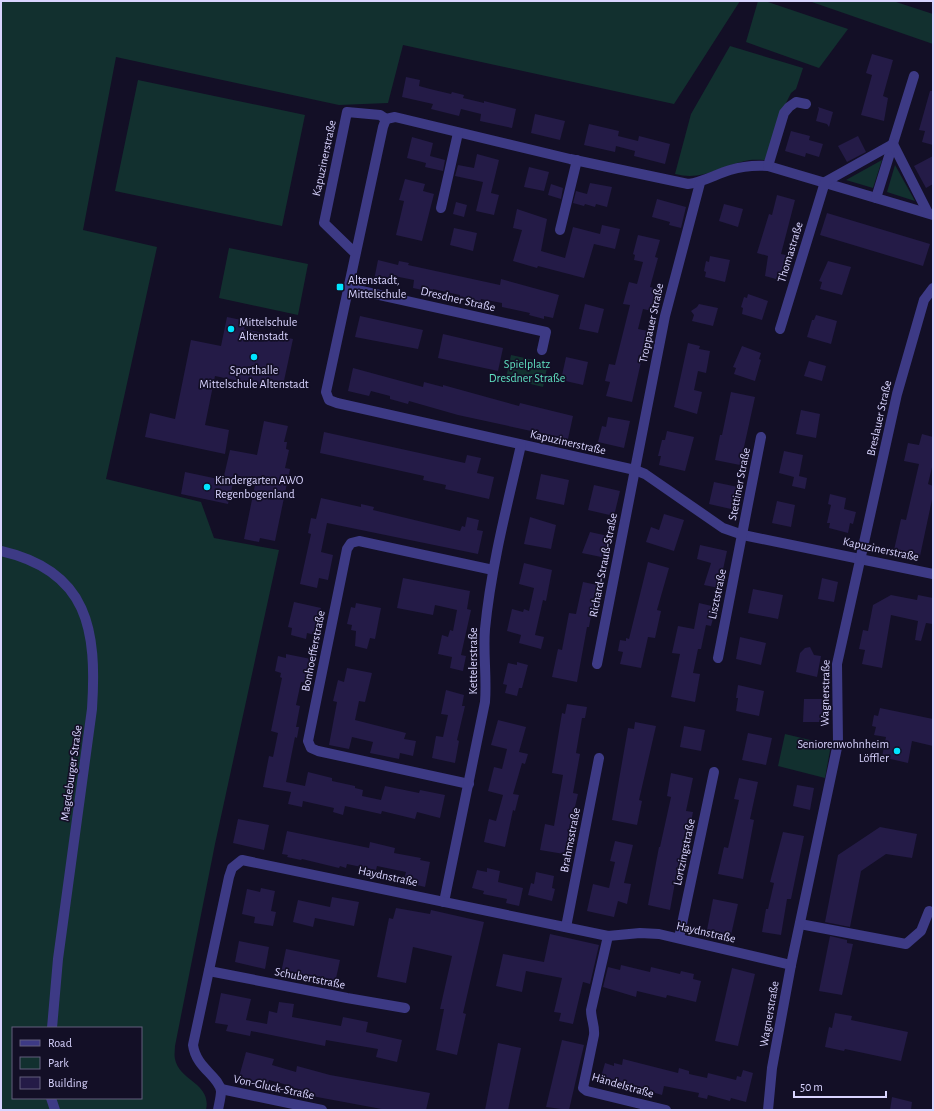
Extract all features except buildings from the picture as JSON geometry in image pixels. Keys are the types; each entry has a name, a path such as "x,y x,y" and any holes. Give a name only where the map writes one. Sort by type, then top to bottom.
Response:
{"street":[{"path":"876,198 914,76"},
{"path":"768,166 784,113 796,102 806,104"},
{"name":"Kapuzinerstraße","path":"355,253 324,223 348,112 380,115 386,119 382,126 326,392 329,400 635,470 645,474 723,528 743,535 933,574"},
{"path":"386,119 394,117 458,133 688,184 700,183 730,170 748,166 768,166 930,214"},
{"path":"441,208 458,133"},
{"path":"825,182 893,144"},
{"path":"893,144 930,214"},
{"path":"560,230 577,160"},
{"name":"Thomastraße","path":"780,329 825,182"},
{"name":"Troppauer Straße","path":"635,470 665,316 700,183"},
{"name":"Dresdner Straße","path":"348,288 546,332 542,350"},
{"name":"Breslauer Straße","path":"860,558 897,394 924,300 933,288"},
{"name":"Stettiner Straße","path":"743,535 761,437"},
{"name":"Kettelerstraße","path":"444,902 485,702 487,683 485,631 493,570 521,445"},
{"name":"Richard-Strauß-Straße","path":"597,664 635,470"},
{"name":"Lisztstraße","path":"718,658 743,535"},
{"name":"Bonhoefferstraße","path":"469,784 318,751 311,748 308,741 347,549 351,543 359,541 493,570"},
{"name":"Magdeburger Straße","path":"1,551 36,562 49,570 68,588 87,621 93,646 94,679 92,710 58,958 52,1027"},
{"name":"Wagnerstraße","path":"768,1110 772,1068 791,966 838,743 836,666 860,558"},
{"name":"Brahmsstraße","path":"566,927 599,758"},
{"name":"Lortzingstraße","path":"679,938 714,772"},
{"name":"Haydnstraße","path":"221,1089 215,1079 199,1063 194,1054 193,1045 229,876 232,868 242,860 608,936 659,934 791,966"},
{"path":"800,924 906,944 922,931 928,911"},
{"name":"Händelstraße","path":"608,936 591,1010 594,1035 583,1088 587,1091 666,1110"},
{"name":"Schubertstraße","path":"209,971 406,1008"},
{"path":"218,1110 221,1089"},
{"name":"Von-Gluck-Straße","path":"221,1089 322,1110"},
{"path":"51,1099 55,1110"}],"green space":[{"path":"1,1 740,1 674,104 403,45 388,103 339,105 116,57 83,230 157,247 106,479 201,502 214,538 279,550 215,844 175,1046 175,1057 178,1066 204,1094 207,1101 206,1110 1,1110"},
{"path":"758,1 765,1 848,29 819,68 746,42"},
{"path":"809,1 893,1 933,14 933,44"},
{"path":"730,46 803,68 796,89 791,93 780,115 767,160 747,160 702,175 685,176 675,174 691,114"},
{"path":"138,80 305,115 282,226 115,191"},
{"path":"882,160 873,188 846,180"},
{"path":"895,165 915,201 887,192"},
{"path":"229,248 308,264 298,315 219,298"},
{"name":"Spielplatz Dresdner Straße","path":"511,355 548,363 543,387 506,378"},
{"path":"785,734 831,745 825,778 778,766"}],"place":[{"name":"Altenstadt, Mittelschule","path":"340,287"},
{"name":"Mittelschule Altenstadt","path":"231,329"},
{"name":"Sporthalle Mittelschule Altenstadt","path":"254,357"},
{"name":"Kindergarten AWO Regenbogenland","path":"207,487"},
{"name":"Seniorenwohnheim Löffler","path":"897,751"}]}
